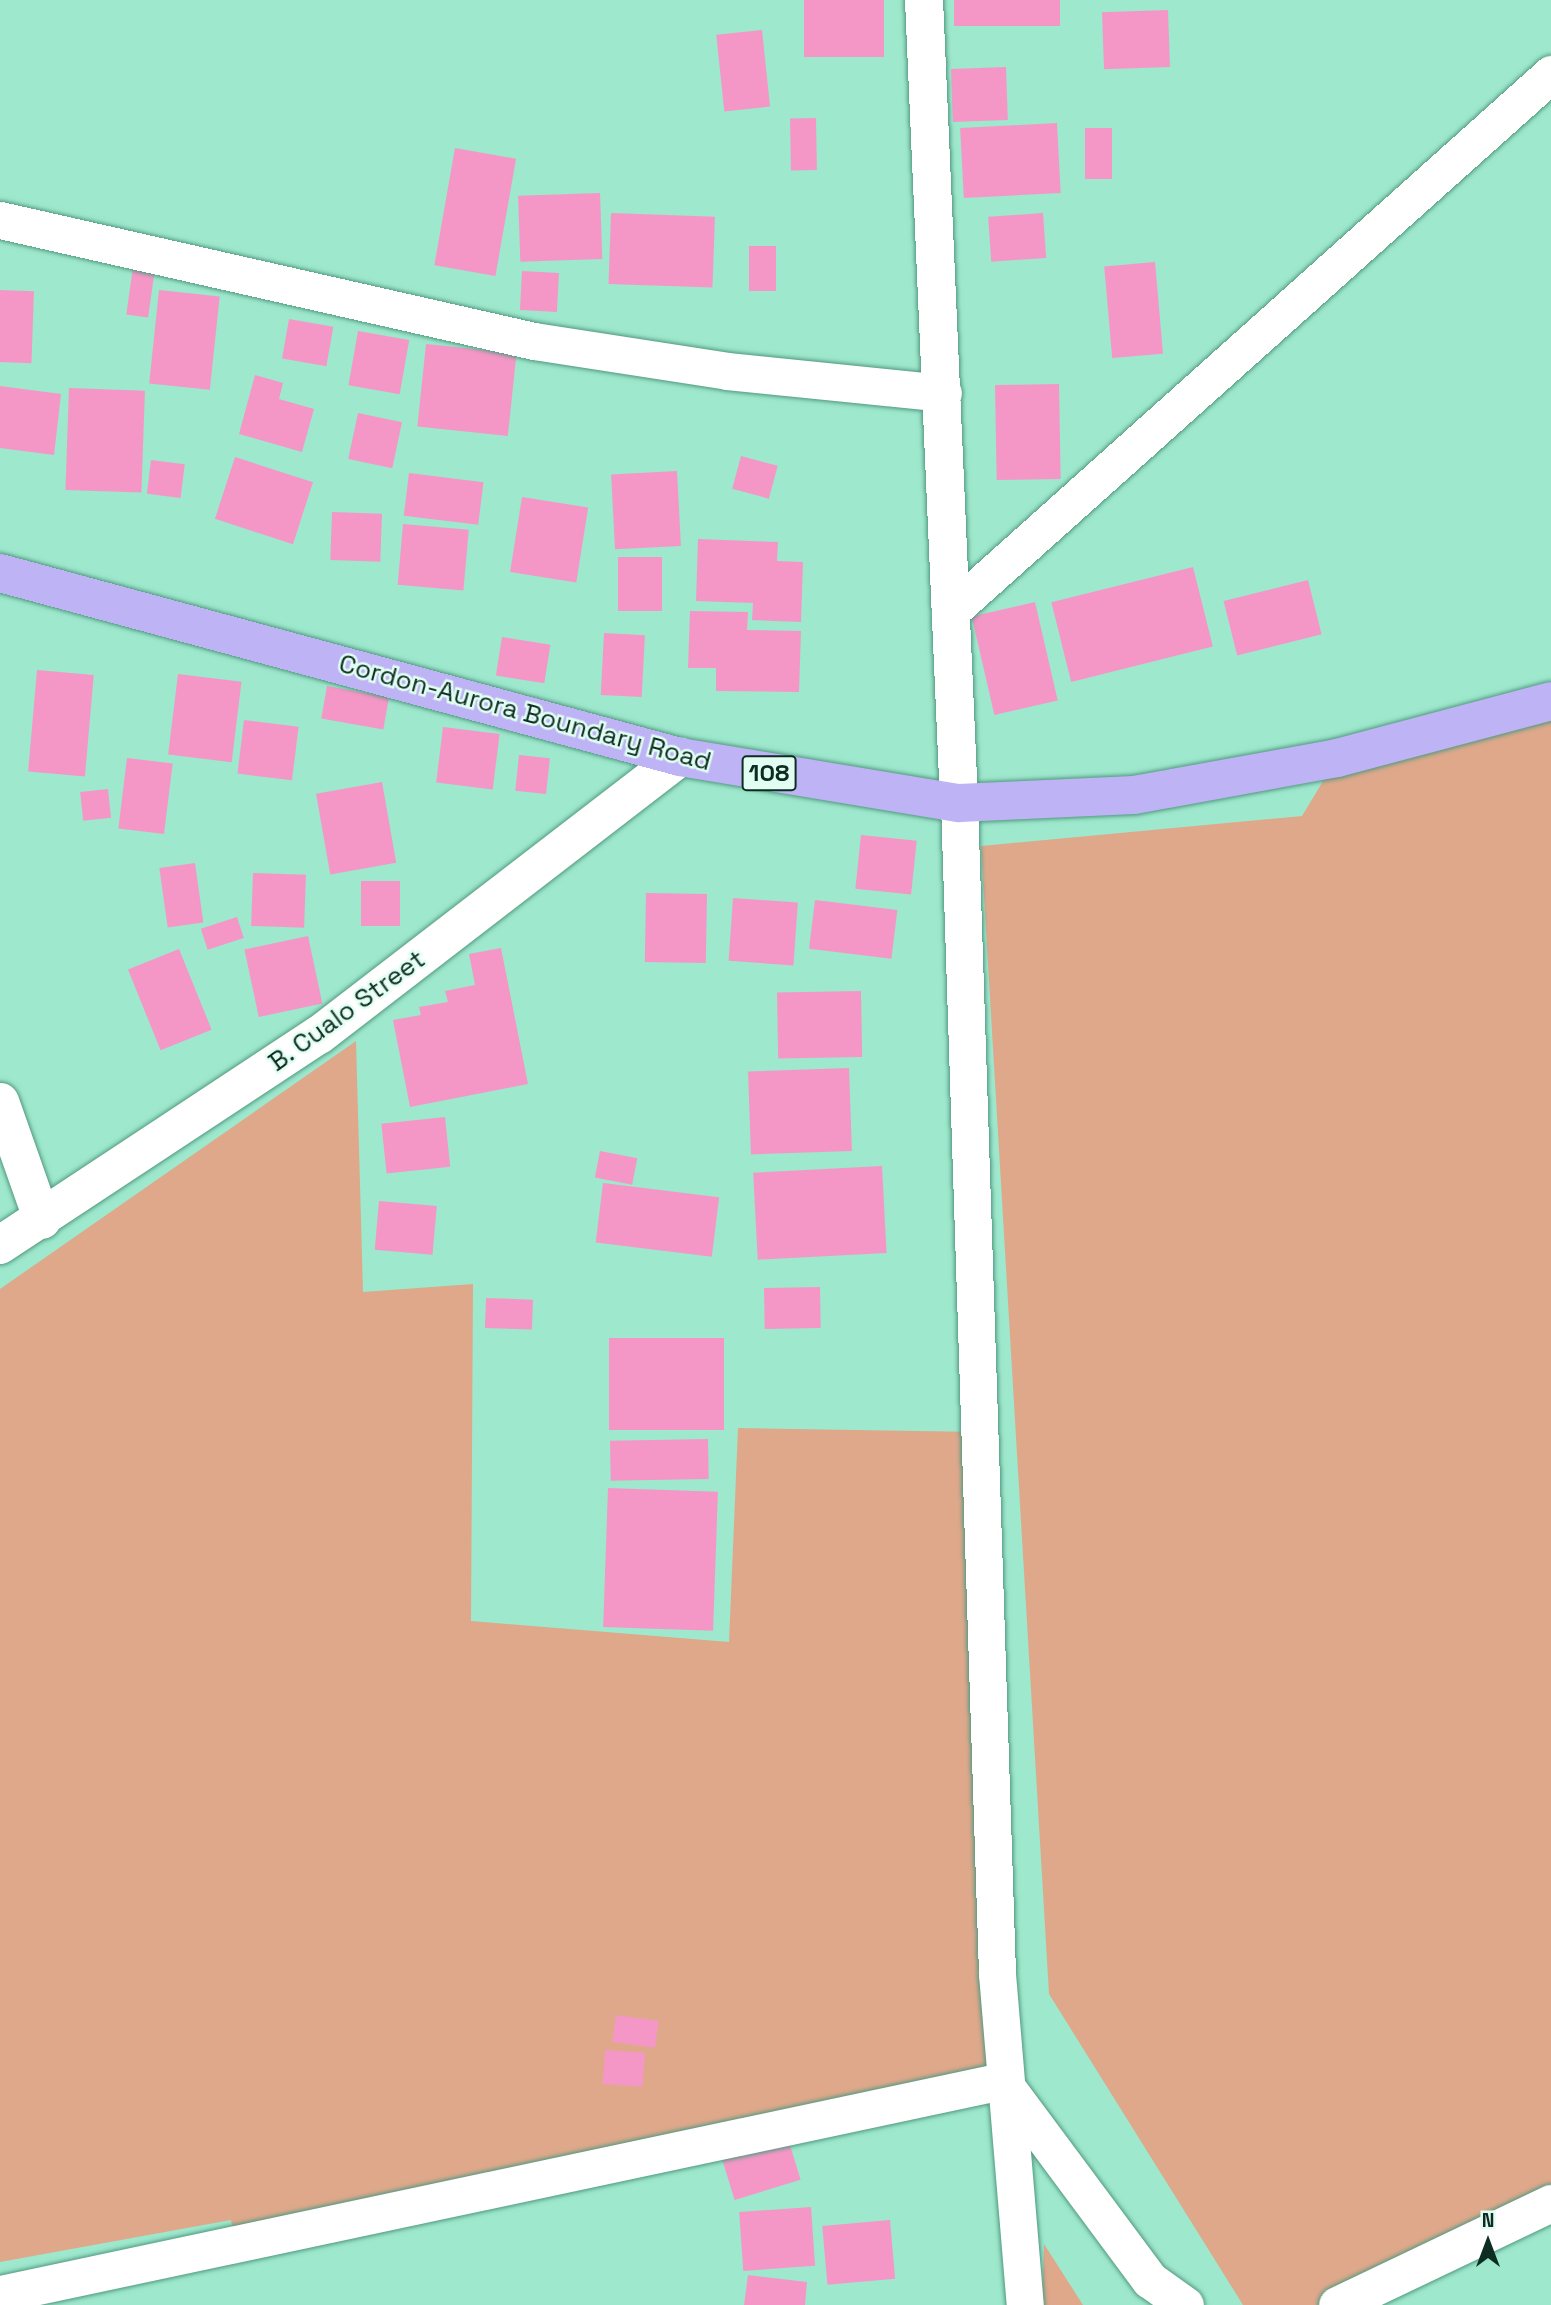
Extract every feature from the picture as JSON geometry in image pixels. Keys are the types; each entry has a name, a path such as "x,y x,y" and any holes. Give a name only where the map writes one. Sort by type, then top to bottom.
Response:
{"main road":[{"name":"Cordon-Aurora Boundary Road","path":"0,572 680,757 959,803 1134,795 1337,758 1551,701"}],"street":[{"path":"924,0 959,803 1002,2081 1025,2305"},
{"path":"950,612 1551,74"},
{"path":"0,220 534,341 727,371 943,393"},
{"name":"B. Cualo Street","path":"0,1245 42,1220 319,1035 680,757"},
{"path":"0,1101 42,1220"},
{"path":"0,2294 1002,2081"},
{"path":"1002,2081 1150,2280 1185,2305"},
{"path":"1337,2305 1551,2203"}],"shaded area":[{"path":"1551,701 1551,2220 1350,2305 1243,2305 1049,1994 981,846 1302,816 1337,758"},
{"path":"356,1041 363,1292 473,1284 471,1621 729,1642 738,1428 980,1432 1002,2081 235,2243 231,2220 0,2262 0,1289"},
{"path":"1044,2244 1083,2305 1042,2305"}],"building":[{"path":"804,0 884,0 884,57 804,57"},
{"path":"954,0 1060,0 1060,26 954,26"},
{"path":"1168,10 1170,67 1104,69 1102,12"},
{"path":"762,30 770,107 724,111 716,35"},
{"path":"1006,67 1008,120 953,122 951,69"},
{"path":"790,118 816,118 817,170 791,170"},
{"path":"1057,123 1061,193 964,198 960,128"},
{"path":"1085,128 1112,128 1112,179 1085,179"},
{"path":"455,148 516,159 495,276 434,265"},
{"path":"600,193 602,259 520,262 518,196"},
{"path":"611,213 715,217 712,288 609,284"},
{"path":"1043,213 1046,258 991,262 988,217"},
{"path":"749,246 776,246 776,291 749,291"},
{"path":"1155,262 1163,354 1112,358 1104,266"},
{"path":"133,267 155,270 148,318 126,315"},
{"path":"522,271 559,273 557,312 520,310"},
{"path":"0,290 34,291 31,363 0,362"},
{"path":"159,290 220,296 210,390 149,383"},
{"path":"289,319 333,327 326,366 282,358"},
{"path":"358,331 409,340 400,394 348,385"},
{"path":"426,344 517,354 508,436 417,427"},
{"path":"255,375 283,383 279,399 314,409 302,452 239,434"},
{"path":"1059,384 1061,479 997,480 995,385"},
{"path":"0,386 61,394 54,455 0,448"},
{"path":"69,388 145,391 141,493 65,490"},
{"path":"358,413 402,422 392,468 348,459"},
{"path":"741,456 778,466 769,499 732,489"},
{"path":"235,457 313,482 293,544 215,519"},
{"path":"151,460 185,464 181,498 147,494"},
{"path":"677,471 681,546 615,549 611,474"},
{"path":"409,473 483,482 478,525 404,516"},
{"path":"522,497 588,507 576,583 510,572"},
{"path":"332,512 382,514 380,562 330,560"},
{"path":"403,524 469,530 463,591 398,585"},
{"path":"698,539 778,542 777,561 803,562 801,622 752,620 753,603 696,601"},
{"path":"618,557 662,557 662,611 618,611"},
{"path":"1193,567 1213,647 1071,682 1051,602"},
{"path":"1308,580 1322,634 1237,655 1224,601"},
{"path":"1035,602 1058,700 994,715 972,617"},
{"path":"690,611 748,612 747,630 801,631 799,692 716,691 716,668 688,668"},
{"path":"604,633 645,635 642,697 601,695"},
{"path":"502,637 550,645 544,683 496,676"},
{"path":"37,670 94,675 85,777 28,772"},
{"path":"178,674 242,682 232,762 168,754"},
{"path":"327,686 389,697 383,729 321,718"},
{"path":"244,720 299,727 292,780 237,774"},
{"path":"443,727 500,734 493,790 436,783"},
{"path":"519,755 550,758 546,794 515,791"},
{"path":"127,758 173,764 164,834 118,828"},
{"path":"382,782 396,863 330,874 316,794"},
{"path":"108,789 111,818 83,821 80,792"},
{"path":"861,835 917,841 911,895 855,889"},
{"path":"195,863 203,922 168,927 159,868"},
{"path":"253,873 306,875 304,928 251,926"},
{"path":"361,881 400,881 400,926 361,926"},
{"path":"646,893 707,894 706,963 645,962"},
{"path":"733,898 798,903 793,965 729,961"},
{"path":"815,900 897,910 891,959 809,949"},
{"path":"237,917 244,938 208,950 201,929"},
{"path":"308,936 322,1003 259,1017 244,950"},
{"path":"501,948 528,1084 410,1107 393,1020 421,1015 419,1007 448,1002 445,991 475,985 469,954"},
{"path":"179,949 212,1030 161,1050 128,970"},
{"path":"861,991 862,1057 778,1058 777,992"},
{"path":"849,1068 852,1151 751,1154 748,1072"},
{"path":"445,1117 450,1167 387,1173 381,1124"},
{"path":"600,1151 637,1158 632,1185 595,1178"},
{"path":"882,1166 887,1253 758,1260 753,1173"},
{"path":"603,1183 719,1197 712,1257 596,1243"},
{"path":"379,1201 437,1206 433,1255 375,1250"},
{"path":"820,1287 821,1328 765,1329 764,1288"},
{"path":"486,1298 533,1300 532,1330 485,1328"},
{"path":"609,1338 724,1338 724,1430 609,1430"},
{"path":"708,1439 709,1479 611,1481 610,1441"},
{"path":"608,1488 718,1492 713,1631 603,1627"},
{"path":"616,2015 659,2021 655,2048 612,2042"},
{"path":"605,2050 645,2053 643,2087 603,2084"},
{"path":"786,2132 801,2180 735,2200 720,2152"},
{"path":"811,2207 815,2266 743,2271 739,2212"},
{"path":"890,2220 895,2279 827,2285 822,2226"},
{"path":"748,2275 807,2282 805,2305 744,2305"}]}
